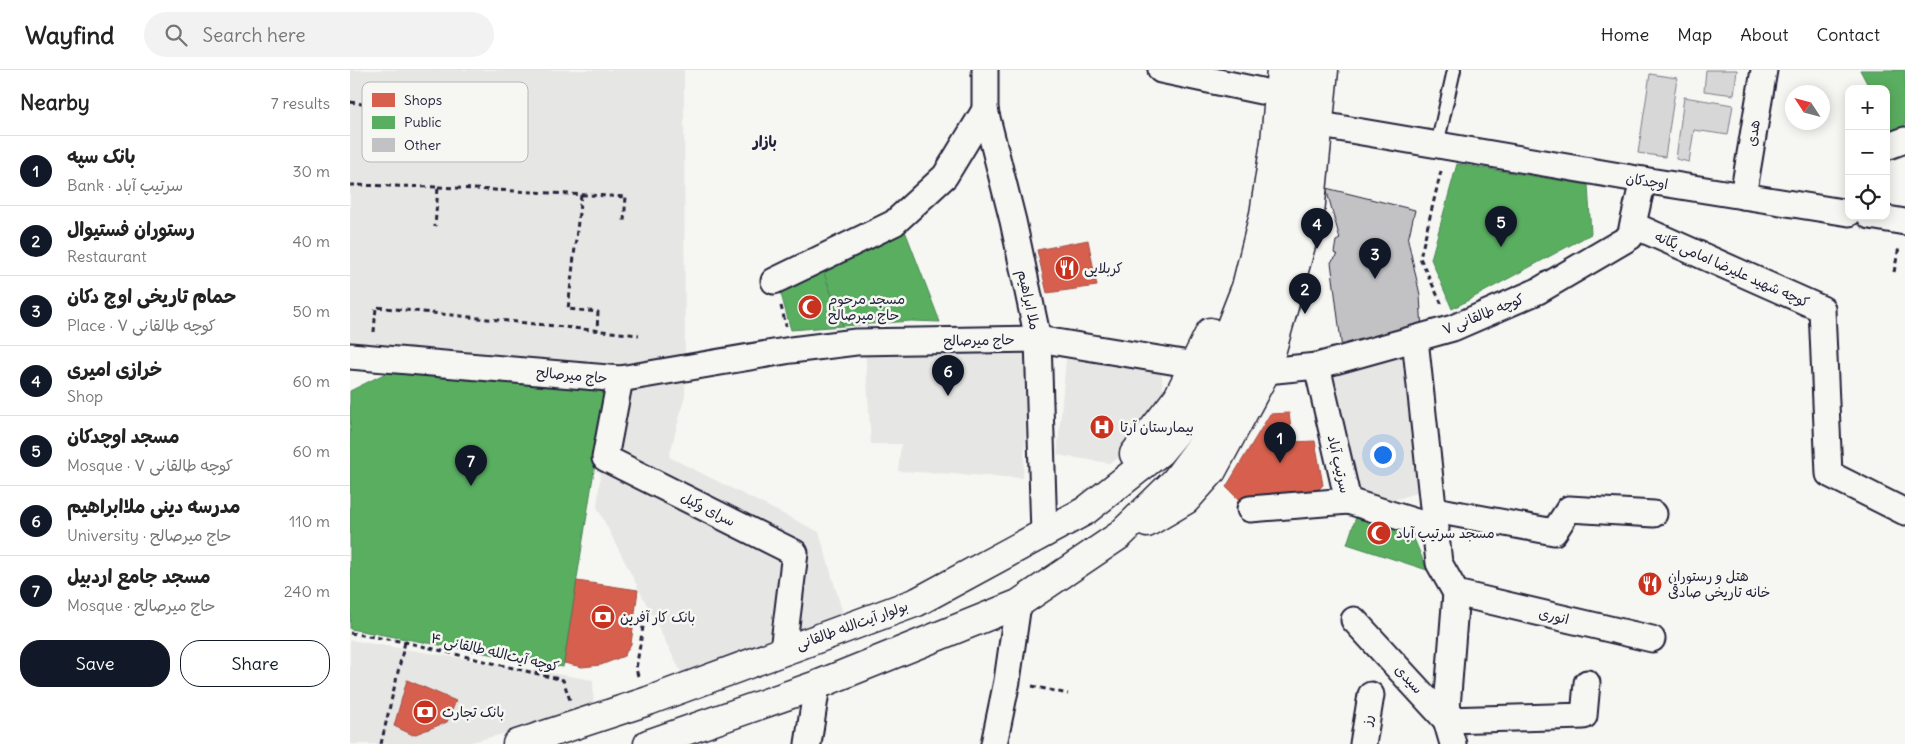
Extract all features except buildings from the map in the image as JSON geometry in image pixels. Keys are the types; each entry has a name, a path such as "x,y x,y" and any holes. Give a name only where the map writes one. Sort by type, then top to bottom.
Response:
{"main road":[{"name":"بولوار آیت‌الله طالقانی","path":"517,744 648,701 917,602 1085,512 1160,452 1190,416 1209,382 1246,286 1264,214 1281,70"},
{"path":"648,744 817,685 1018,604 1120,535 1175,481 1201,446 1227,400 1265,304 1286,222 1296,151 1303,70"},
{"path":"1120,535 1157,519 1186,500 1212,471 1266,371 1310,213 1324,70"},
{"path":"1085,512 1178,398 1195,365 1222,302 1245,221 1262,81"}],"street":[{"path":"1161,70 1262,81"},
{"name":"هدی","path":"1743,196 1764,70"},
{"name":"ملا ابراهیم","path":"982,71 985,110 1038,339 1044,534"},
{"path":"774,281 894,223 945,176 985,110"},
{"name":"اوچدکان","path":"1320,118 1321,125 1845,212"},
{"path":"1890,146 1905,140"},
{"name":"کوچه طالقانی ۷","path":"1266,371 1317,366 1416,339 1453,328 1538,291 1630,237 1643,180"},
{"path":"1890,220 1905,222"},
{"name":"کوچه شهید علیرضا امامی یگانه","path":"1633,225 1822,309 1829,474 1905,512"},
{"name":"حاج میرصالح","path":"360,357 620,379 792,350 856,342 1038,339 1195,365"},
{"path":"1416,339 1436,519 1439,563 1456,593 1446,720 1584,716 1587,683"},
{"name":"سرتیپ آباد","path":"1317,366 1348,501 1436,519 1554,532 1569,509 1654,514"},
{"name":"سرای وکیل","path":"620,379 605,458 795,553 783,650"},
{"path":"1250,509 1348,501"},
{"name":"انوری","path":"1456,593 1652,639"},
{"path":"994,744 1007,681 1018,604"},
{"name":"سیدی","path":"1354,620 1446,720 1453,744"},
{"path":"808,744 817,685"},
{"name":"رز","path":"1363,744 1370,695"}],"lane":[{"path":"1442,146 1454,70"}],"path":[{"path":"1442,146 1420,258 1453,328"},
{"path":"350,185 438,187 626,198 624,220"},
{"path":"435,227 438,187"},
{"path":"581,195 568,309 598,312 597,331"},
{"path":"774,281 792,350"},
{"path":"360,357 376,307 639,335"},
{"path":"644,621 636,669 648,701"},
{"path":"350,633 405,642 381,744"},
{"name":"کوچه آیت‌الله طالقانی ۴","path":"405,642 563,680 578,724"},
{"path":"1007,681 1068,694"}],"shaded area":[{"path":"350,70 684,70 685,396 669,457 819,532 844,617 683,676 597,507 610,385 350,367"},
{"path":"1706,70 1737,70 1734,95 1704,91"},
{"path":"1650,74 1677,78 1665,157 1638,153"},
{"path":"1684,97 1733,105 1728,135 1694,130 1689,162 1676,159"},
{"path":"1030,348 1023,478 898,471 901,444 871,444 865,349"},
{"path":"1413,351 1428,489 1394,500 1352,493 1333,366"},
{"name":"بیمارستان آرتا","path":"1066,359 1161,367 1164,399 1124,456 1109,463 1057,455"},
{"path":"350,640 593,680 594,711 464,744 350,744"}],"place":[{"name":"مسجد اوچدکان","path":"1501,247"},
{"name":"خرازی امیری","path":"1317,249"},
{"name":"کربلایی","path":"1067,268"},
{"name":"حمام تاریخی اوچ دکان","path":"1375,279"},
{"name":"مسجد مرحوم حاج میرصالح","path":"810,307"},
{"name":"رستوران فستیوال","path":"1305,314"},
{"name":"مدرسه دینی ملاابراهیم","path":"948,396"},
{"name":"بیمارستان آرتا","path":"1102,427"},
{"name":"بانک سپه","path":"1280,463"},
{"name":"مسجد جامع اردبیل","path":"471,486"},
{"name":"مسجد سرتیپ آباد","path":"1379,533"},
{"name":"هتل و رستوران خانه تاریخی صادقی","path":"1650,584"},
{"name":"بانک کار آفرین","path":"603,617"},
{"name":"بانک تجارت","path":"425,712"}],"district":[{"name":"بازار","path":"765,141"}]}
